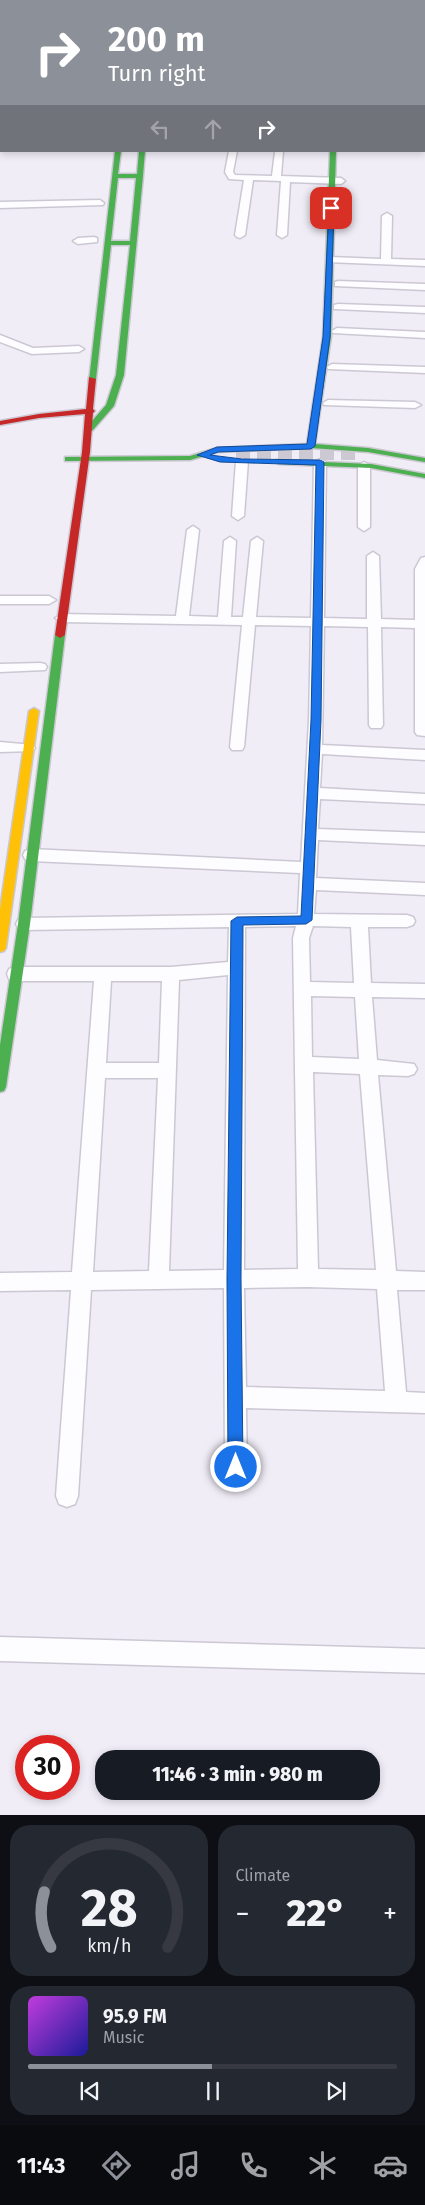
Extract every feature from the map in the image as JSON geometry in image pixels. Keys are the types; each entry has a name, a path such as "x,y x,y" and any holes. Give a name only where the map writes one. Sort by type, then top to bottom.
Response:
{"street":[{"path":"0,1087 15,974 24,924 31,855 62,618 86,456 98,317 118,152"},
{"path":"90,420 108,412 115,402 120,375 142,152"},
{"path":"234,152 229,172 232,177 337,181"},
{"path":"276,179 279,152"},
{"path":"333,152 337,181"},
{"path":"311,446 326,347 334,260 337,181 342,152"},
{"path":"0,205 99,208 105,161"},
{"path":"115,176 140,176"},
{"path":"240,235 248,178"},
{"path":"282,235 286,179"},
{"path":"386,262 387,216"},
{"path":"78,241 94,240"},
{"path":"107,243 133,243"},
{"path":"334,260 425,263 425,259"},
{"path":"325,438 337,331 338,284 334,260"},
{"path":"338,284 425,287"},
{"path":"338,307 425,310"},
{"path":"337,331 425,335"},
{"path":"0,338 32,351 79,349"},
{"path":"332,367 425,370"},
{"path":"328,403 415,405"},
{"path":"0,423 74,412 90,420"},
{"path":"0,429 74,412"},
{"path":"201,455 217,450 311,446 325,438 425,460"},
{"path":"69,456 191,452 220,460 244,459 238,516"},
{"path":"272,462 320,462 364,465 425,476"},
{"path":"308,1278 301,938 306,920 314,750 320,462"},
{"path":"364,465 364,528"},
{"path":"182,620 193,530"},
{"path":"224,620 230,541"},
{"path":"237,748 257,541"},
{"path":"373,556 376,725"},
{"path":"422,732 423,624 421,569 425,561"},
{"path":"0,600 49,600"},
{"path":"62,618 423,624"},
{"path":"0,668 40,667"},
{"path":"0,948 35,703"},
{"path":"0,747 28,748"},
{"path":"314,750 425,755"},
{"path":"312,793 425,798"},
{"path":"310,834 425,839"},
{"path":"31,855 308,876 425,889"},
{"path":"24,924 306,920 407,921"},
{"path":"359,920 362,991 388,1280 396,1402"},
{"path":"236,1467 234,1279 237,921"},
{"path":"15,974 171,974 236,968"},
{"path":"67,1496 103,974"},
{"path":"159,1280 171,974"},
{"path":"302,989 425,991"},
{"path":"304,1064 408,1070"},
{"path":"96,1071 168,1070"},
{"path":"0,1282 308,1278 425,1281"},
{"path":"235,1397 425,1403"},
{"path":"0,1649 425,1661"}],"tunnel":[{"path":"236,453 355,453"}],"traffic: fast":[{"path":"92,379 118,152"},
{"path":"89,429 110,406 120,375 142,152"},
{"path":"311,446 327,337 333,152"},
{"path":"115,176 140,176"},
{"path":"107,243 133,243"},
{"path":"68,459 190,458 217,450 311,446 368,450 425,460"},
{"path":"279,462 371,466 425,476"},
{"path":"0,1087 24,924 60,635"}],"traffic: slow":[{"path":"0,948 34,711"}],"traffic: jam":[{"path":"60,635 86,452 92,379"},
{"path":"0,423 39,416 91,411"}],"route":[{"path":"236,1467 234,1279 237,921 306,920 316,720 320,462 220,460 201,455 217,450 311,446 327,337 331,208"}]}
